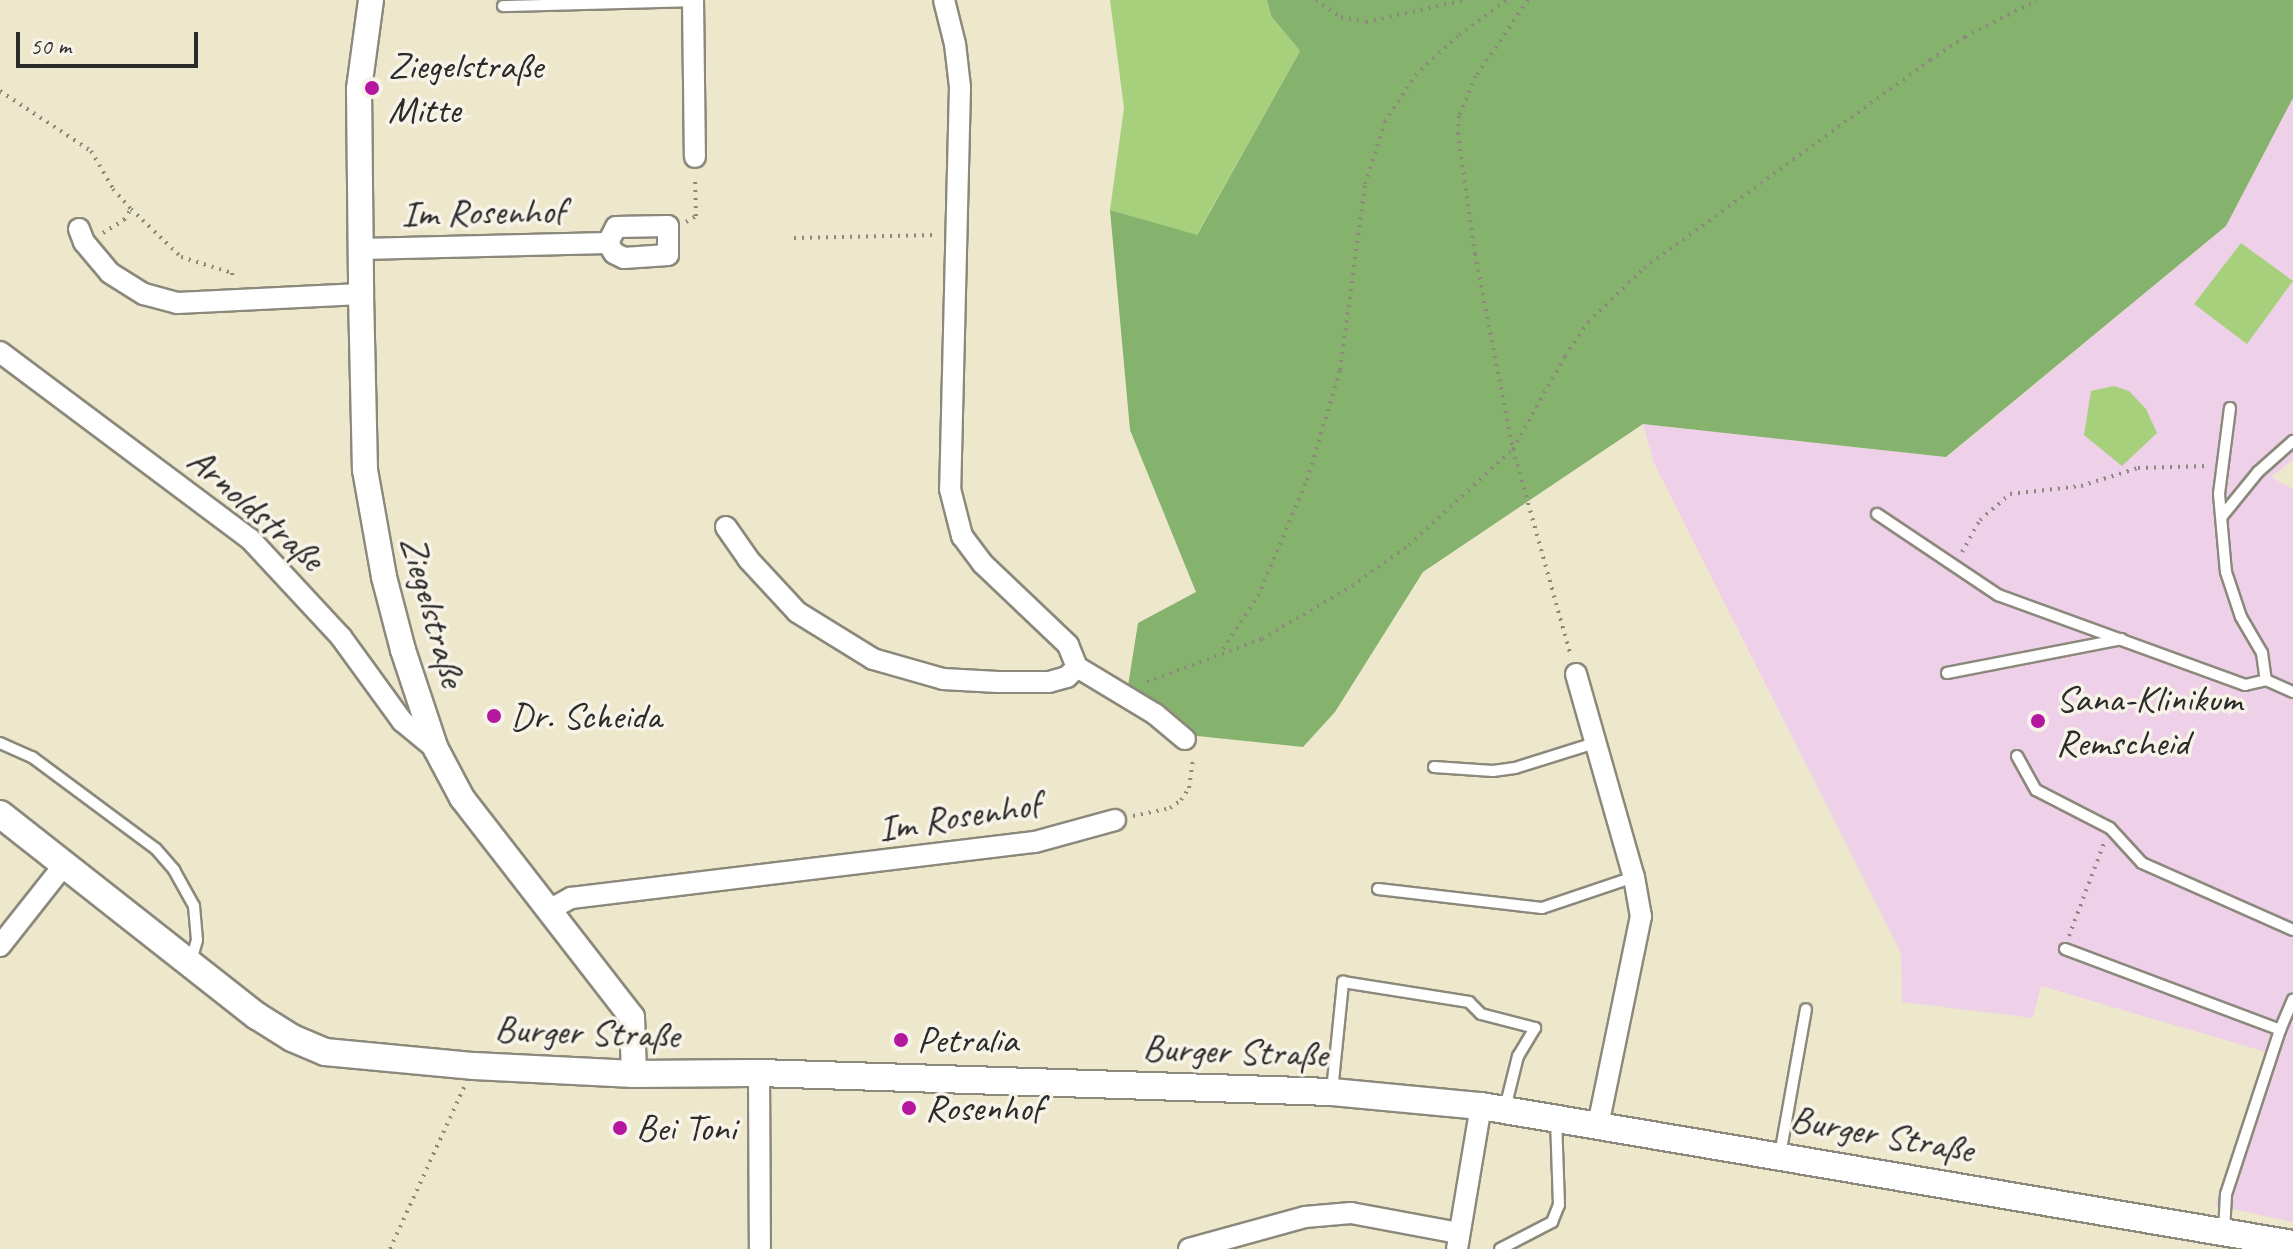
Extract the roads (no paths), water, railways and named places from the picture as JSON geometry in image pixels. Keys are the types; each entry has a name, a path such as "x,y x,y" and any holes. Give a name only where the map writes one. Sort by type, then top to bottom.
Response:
{"main road":[{"name":"Burger Straße","path":"0,814 257,1016 292,1038 325,1052 474,1066 634,1074 759,1073 1332,1092 1493,1108 2293,1244"}],"street":[{"name":"Ziegelstraße","path":"371,0 359,89 365,470 372,527 403,650 436,749 462,798 632,1017 634,1074"},
{"path":"944,0 955,44 960,87 950,481 953,510 968,547 1068,645 1077,667 1155,714 1185,739"},
{"path":"693,1 695,165"},
{"path":"81,236 110,273 144,294 177,303 237,297 361,294"},
{"name":"Im Rosenhof","path":"361,249 608,243"},
{"name":"Arnoldstraße","path":"0,352 250,539 341,637 402,721 436,749"},
{"path":"726,527 748,559 797,612 873,659 943,679 998,682 1049,682 1067,677 1077,667"},
{"path":"1576,674 1634,877 1641,916 1598,1126"},
{"name":"Im Rosenhof","path":"549,910 571,898 1035,842 1115,820"},
{"path":"0,946 64,865"},
{"path":"759,1073 760,1249"},
{"path":"1189,1249 1305,1217 1351,1213 1458,1241 1493,1108"}],"lane":[{"path":"503,6 693,1"},
{"path":"2230,408 2219,494 2223,515 2220,533 2226,572 2241,617 2262,653 2266,680"},
{"path":"2223,515 2258,472 2293,441"},
{"path":"1877,514 1998,595 2245,685 2266,680 2293,692"},
{"path":"1947,673 2122,639"},
{"path":"0,743 32,757 156,849 174,870 194,906 197,940 190,964"},
{"path":"1434,767 1493,771 1515,768 1595,743"},
{"path":"2017,756 2036,790 2110,828 2142,863 2293,930"},
{"path":"1378,889 1542,908 1634,877"},
{"path":"2065,949 2280,1030"},
{"path":"1332,1092 1343,982 1469,1002 1481,1014 1535,1028 1493,1108"},
{"path":"2224,1230 2226,1194 2280,1030 2293,1000"},
{"path":"1780,1155 1806,1009"},
{"path":"1500,1249 1552,1222 1559,1205 1556,1119"}],"place":[{"name":"Ziegelstraße Mitte","path":"372,88"},
{"name":"Dr. Scheida","path":"494,716"},
{"name":"Sana-Klinikum Remscheid","path":"2038,721"},
{"name":"Petralia","path":"901,1040"},
{"name":"Rosenhof","path":"909,1108"},
{"name":"Bei Toni","path":"620,1128"}]}
